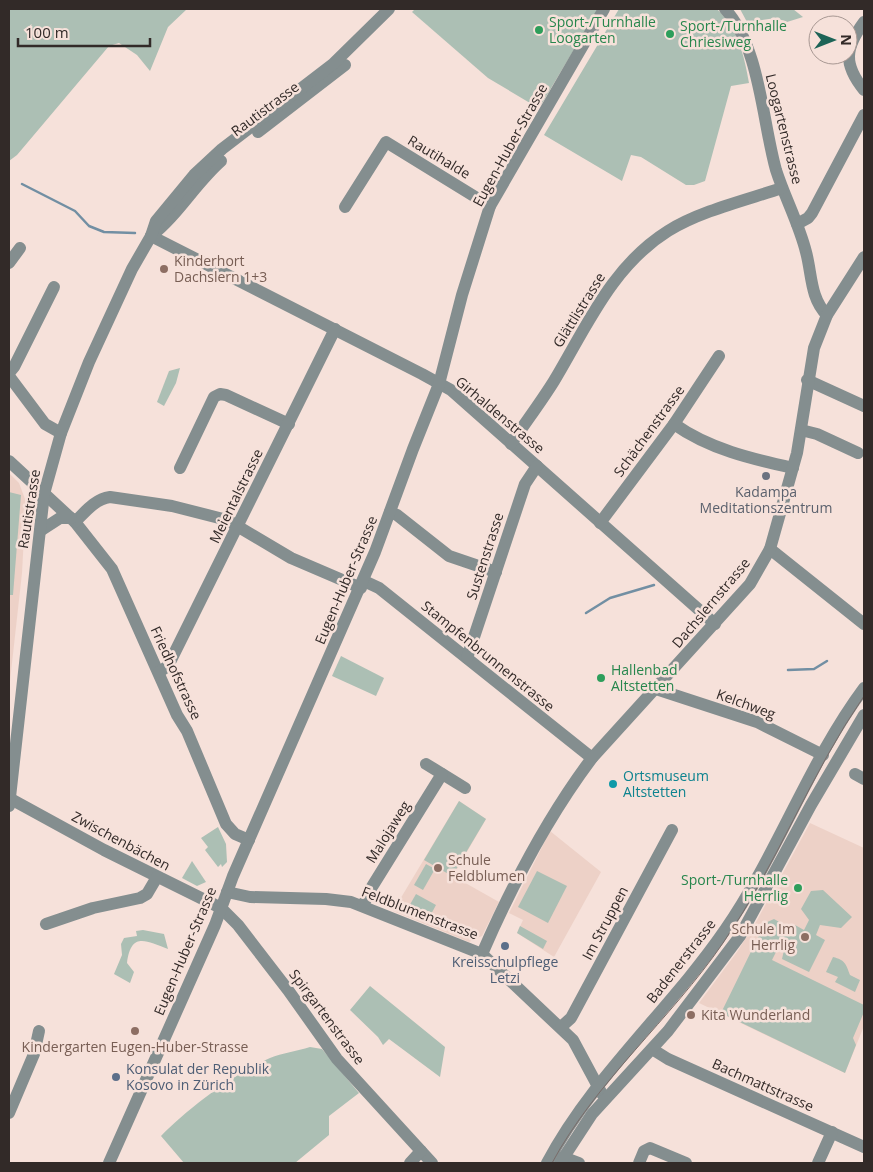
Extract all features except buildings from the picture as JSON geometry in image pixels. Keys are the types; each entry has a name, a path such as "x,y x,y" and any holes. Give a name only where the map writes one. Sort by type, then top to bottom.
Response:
{"street":[{"name":"Rautistrasse","path":"9,801 44,494 61,433 132,269 152,236 156,221 194,176 222,148 334,64 390,9"},
{"name":"Rautistrasse","path":"152,236 164,226 217,165 349,62 400,9"},
{"name":"Eugen-Huber-Strasse","path":"109,1163 362,585 439,384 467,279 490,206 604,9"},
{"name":"Loogartenstrasse","path":"725,9 735,19 750,52 767,137 782,188 806,251 815,298 819,307 827,315"},
{"path":"864,22 852,41 848,56 855,78 864,90"},
{"path":"797,224 808,218 812,213 864,115"},
{"name":"Rautihalde","path":"345,207 386,142 490,206"},
{"name":"Glättlistrasse","path":"511,444 553,382 601,300 637,255 669,231 689,221 782,188"},
{"name":"Girhaldenstrasse","path":"152,236 451,390 715,624"},
{"path":"9,263 20,248"},
{"name":"Dachslernstrasse","path":"482,954 523,867 543,830 592,758 750,584 770,549 802,430 814,348 827,315 864,257"},
{"path":"54,287 9,375 45,424 61,433"},
{"name":"Meientalstrasse","path":"159,672 168,666 335,329"},
{"name":"Schächenstrasse","path":"600,523 674,424 719,356"},
{"path":"808,380 864,406"},
{"path":"180,468 214,398 220,394 289,424"},
{"path":"674,424 722,450 793,468"},
{"path":"802,430 817,434 858,453"},
{"name":"Friedhofstrasse","path":"9,461 73,520 112,569 226,824 235,834 249,840"},
{"name":"Sustenstrasse","path":"467,658 525,484 537,466"},
{"name":"Stampfenbrunnenstrasse","path":"73,520 103,498 201,512 239,525 281,553 362,585 379,588 592,758"},
{"path":"390,512 452,557 496,572"},
{"path":"40,530 60,518 73,520"},
{"path":"770,549 864,624"},
{"name":"Badenerstrasse","path":"547,1163 565,1133 597,1088 710,952 731,922 823,755 864,688"},
{"name":"Kelchweg","path":"656,689 757,722 823,755"},
{"path":"578,1163 562,1160 592,1114 652,1049 695,997 740,936 811,805 864,715"},
{"path":"426,764 465,788"},
{"name":"Malojaweg","path":"363,906 370,890 442,774"},
{"name":"Zwischenbächen","path":"9,801 157,878 221,908"},
{"name":"Im Struppen","path":"561,1028 571,1018 672,830"},
{"path":"46,924 93,908 140,898 147,894 157,878"},
{"name":"Feldblumenstrasse","path":"227,892 250,897 336,900 363,906 482,954 573,1040 583,1055 597,1088 607,1099"},
{"name":"Spirgartenstrasse","path":"221,908 238,925 288,990 337,1059 432,1163"},
{"path":"9,1113 34,1054 39,1032"},
{"name":"Bachmattstrasse","path":"652,1049 676,1063 864,1147"},
{"path":"818,1163 832,1132"},
{"path":"639,1163 644,1151 650,1148 686,1163"},
{"path":"410,1163 422,1151"}],"shaded area":[{"path":"9,473 19,483 25,499 25,518 22,573 9,690"},
{"name":"Schule Feldblumen","path":"459,801 486,819 453,876 499,902 482,936 469,942 393,911"},
{"name":"Schule Im Herrlig","path":"810,823 864,848 864,1026 845,1073 699,1003 737,952 756,922"},
{"path":"550,831 601,872 554,957 517,933 523,920 509,913"}],"green space":[{"path":"9,9 187,9 168,27 150,71 137,55 119,43 109,46 17,155 9,161"},
{"path":"415,9 598,9 541,105 535,106 488,78 412,12"},
{"path":"619,9 717,9 735,34 745,62 749,83 731,86 705,181 694,185 686,185 641,157 631,155 622,181 544,135"},
{"path":"740,9 793,9 803,17 787,22 776,18 747,22"},
{"path":"180,368 176,383 164,406 157,402 169,371"},
{"path":"9,492 21,495 13,595 9,595"},
{"path":"341,656 384,678 376,696 332,676"},
{"path":"459,801 486,819 452,876 424,860"},
{"path":"218,827 226,844 227,862 222,867 221,864 218,867 205,850 208,847 201,838"},
{"path":"192,861 206,882 197,886 182,878"},
{"path":"426,864 435,869 423,890 414,885"},
{"path":"537,871 567,886 548,923 518,907"},
{"path":"823,890 852,917 841,928 820,925 816,935 825,940 809,972 782,959 786,941 782,940 772,960 864,1005 864,1012 853,1038 856,1045 845,1073 721,1013 765,923 774,919 781,923 784,930 790,930 795,925 804,930 809,920 801,909 811,891"},
{"path":"416,894 436,905 429,918 408,908"},
{"path":"520,926 547,941 543,949 517,933"},
{"path":"143,930 164,934 168,949 146,941 140,941 132,946 127,963 134,972 130,983 114,974 122,955 121,944 124,938 137,936 136,931"},
{"path":"833,957 843,961 850,975 860,980 855,992 835,982 838,977 826,972"},
{"path":"370,986 445,1047 440,1077 389,1039 383,1045 378,1037 350,1010"},
{"path":"310,1047 322,1049 359,1093 329,1116 329,1135 295,1163 184,1163 161,1136 198,1103 242,1073 270,1058"}],"waterway":[{"path":"22,184 75,211 89,226 104,232 135,233"},
{"path":"586,613 610,598 654,585"},
{"path":"788,670 814,669 827,661"}],"tram line":[{"path":"552,1163 590,1105 681,998 723,943 760,882 827,757 864,696"}],"place":[{"name":"Sport-/Turnhalle Loogarten","path":"539,30"},
{"name":"Sport-/Turnhalle Chriesiweg","path":"670,34"},
{"name":"Kinderhort Dachslern 1+3","path":"164,269"},
{"name":"Kadampa Meditationszentrum","path":"766,476"},
{"name":"Hallenbad Altstetten","path":"601,678"},
{"name":"Ortsmuseum Altstetten","path":"613,784"},
{"name":"Schule Feldblumen","path":"438,868"},
{"name":"Sport-/Turnhalle Herrlig","path":"798,888"},
{"name":"Schule Im Herrlig","path":"805,937"},
{"name":"Kreisschulpflege Letzi","path":"505,946"},
{"name":"Kita Wunderland","path":"691,1015"},
{"name":"Kindergarten Eugen-Huber-Strasse","path":"135,1031"},
{"name":"Konsulat der Republik Kosovo in Zürich","path":"116,1077"}]}
